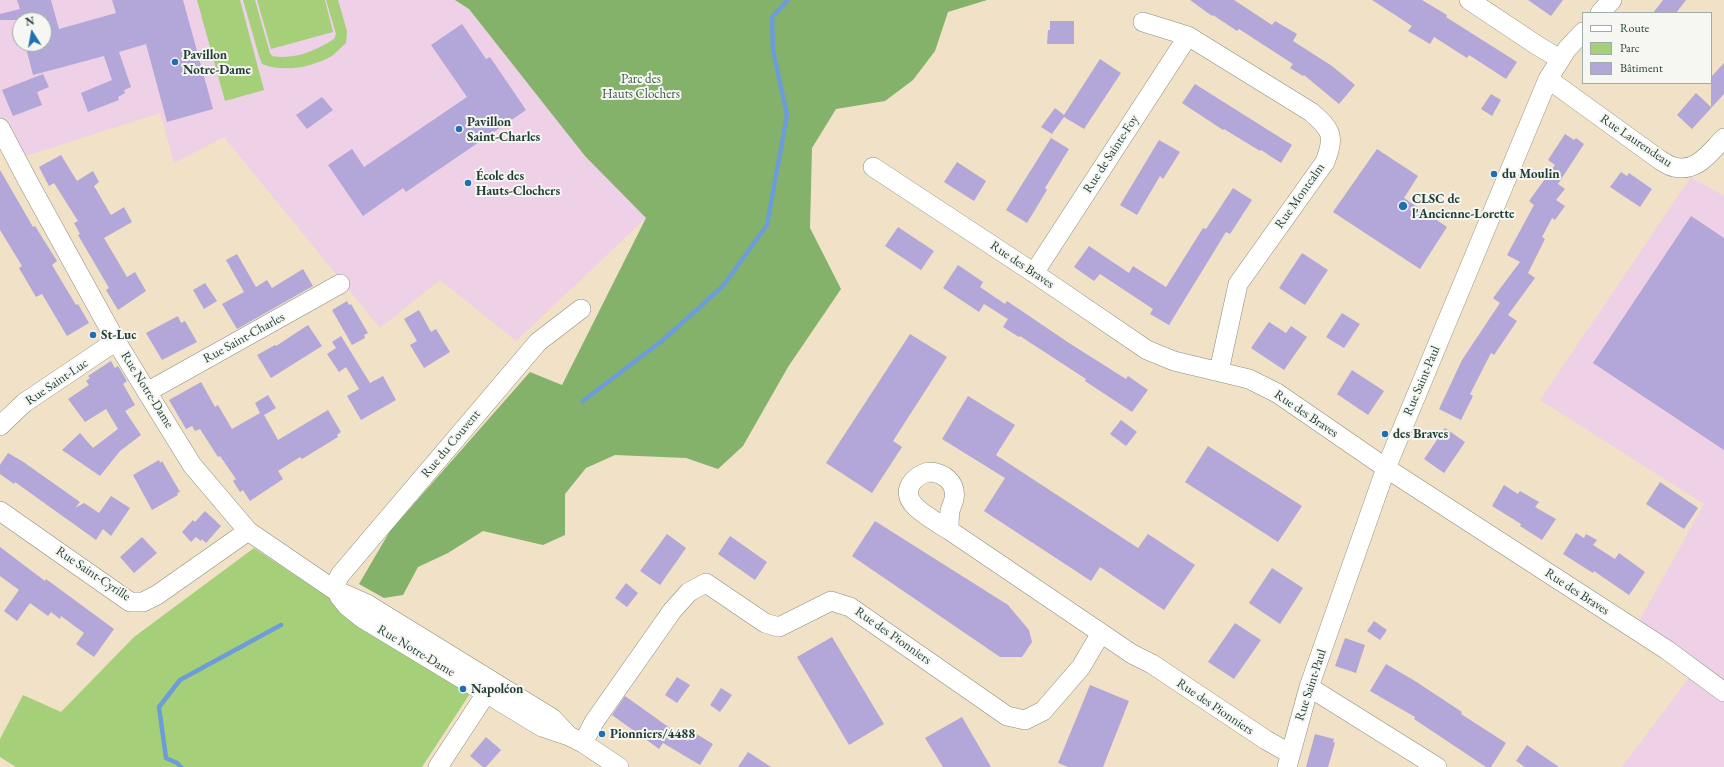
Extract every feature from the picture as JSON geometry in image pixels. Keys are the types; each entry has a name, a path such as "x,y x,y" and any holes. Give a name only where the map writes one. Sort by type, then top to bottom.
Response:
{"street":[{"path":"1469,0 1560,59"},
{"path":"1601,12 1612,0"},
{"name":"Rue Montcalm","path":"1143,22 1188,36 1311,112 1324,123 1331,136 1330,150 1325,162 1238,284 1219,371"},
{"name":"Rue Saint-Paul","path":"1288,760 1309,687 1386,468 1548,79 1560,59 1582,33"},
{"name":"Rue de Sainte-Foy","path":"1034,273 1188,36"},
{"name":"Rue Laurendeau","path":"1548,79 1660,160 1674,167 1689,168 1699,164 1724,138"},
{"name":"Rue Notre-Dame","path":"0,128 116,341 147,392 192,465 248,531 333,589 347,606 362,618 490,688 542,727 576,740 619,767"},
{"name":"Rue des Braves","path":"873,167 1034,273 1147,350 1174,361 1249,379 1277,393 1386,468 1667,650 1724,692"},
{"name":"Rue Saint-Charles","path":"147,392 340,284"},
{"name":"Rue du Couvent","path":"333,589 340,575 538,342 581,309"},
{"name":"Rue Saint-Luc","path":"0,426 24,403 116,341"},
{"name":"Rue Saint-Cyrille","path":"0,510 130,602 143,602 157,595 248,531"},
{"name":"Rue des Pionniers","path":"948,530 1132,654 1152,664 1266,740 1288,760"},
{"name":"Rue des Pionniers","path":"576,740 594,722 672,611 689,592 706,583 765,623 779,627 831,600 850,607 1007,716 1025,720 1043,711 1081,668 1101,633"},
{"path":"1309,687 1437,767"},
{"path":"438,767 490,688"}],"shaded area":[{"name":"École des Hauts-Clochers","path":"0,0 798,0 646,218 516,341 440,280 380,328 224,137 174,163 160,113 13,160 0,131"},
{"path":"1691,177 1724,196 1724,767 1622,767 1689,678 1631,636 1704,504 1540,400"}],"green space":[{"path":"197,0 240,0 264,90 225,101"},
{"path":"243,0 255,0 272,56 297,56 312,51 334,39 336,34 326,0 338,0 347,31 346,43 332,56 307,66 298,68 279,68 262,64"},
{"path":"257,0 325,0 333,32 271,49"},
{"name":"Parc des Hauts Clochers","path":"455,0 987,0 948,12 935,51 913,80 885,101 836,109 812,148 810,228 841,289 788,367 743,446 718,469 686,458 615,455 586,468 565,494 565,535 543,545 483,531 448,553 418,567 403,595 384,598 359,584 390,531 530,372 562,385 646,218 585,156 469,9"},
{"path":"254,548 471,692 422,767 16,767 0,757 0,739 23,695 61,712 134,637"}],"building":[{"name":"Pavillon Notre-Dame","path":"17,0 51,0 59,29 116,13 112,0 183,0 213,109 167,122 146,44 119,52 131,87 124,90 125,93 118,97 119,100 88,112 81,93 112,80 104,56 33,75 27,52 52,52 52,12 12,12 12,20 0,20 0,14 20,9"},
{"path":"1190,0 1234,0 1272,25 1275,21 1297,34 1293,41 1332,66 1355,85 1339,104 1304,75 1303,76 1290,68 1293,64 1239,29 1237,31 1213,15 1212,16"},
{"path":"1372,0 1422,0 1517,62 1506,79 1469,55 1467,58 1434,37 1430,44 1408,31 1412,26"},
{"path":"1528,0 1563,0 1551,16"},
{"path":"1663,0 1686,0 1677,12 1654,12"},
{"path":"1050,21 1074,21 1074,44 1047,44"},
{"name":"Pavillon Saint-Charles","path":"462,24 486,59 490,57 526,110 406,192 403,188 363,216 328,165 352,149 364,167 467,97 431,45"},
{"path":"1100,59 1121,73 1084,129 1064,117 1052,134 1041,127 1055,108 1064,115"},
{"path":"1724,63 1724,94 1692,129 1677,115 1696,93 1711,107 1712,76"},
{"path":"43,74 49,87 37,92 42,105 13,116 2,90"},
{"path":"1195,84 1292,145 1281,163 1261,150 1260,151 1224,129 1223,130 1182,103"},
{"path":"1491,94 1501,100 1492,116 1481,109"},
{"path":"322,97 333,110 307,129 296,115"},
{"path":"1565,134 1574,140 1576,138 1584,144 1558,184 1565,189 1556,200 1565,206 1555,220 1552,218 1542,237 1545,239 1528,273 1535,278 1508,315 1517,321 1494,355 1491,353 1470,394 1473,396 1461,420 1439,409 1462,360 1500,303 1493,298 1520,262 1507,255 1534,205 1529,201 1555,165 1548,160"},
{"path":"1051,138 1069,149 1045,188 1047,190 1027,223 1006,210"},
{"path":"1159,140 1180,152 1163,179 1160,176 1137,215 1120,205"},
{"path":"1377,149 1418,176 1404,198 1447,227 1420,269 1333,212"},
{"path":"61,155 77,181 93,171 99,182 94,186 111,215 124,207 132,222 104,238 127,277 135,272 146,291 118,310 106,290 109,288 78,235 80,234 74,223 78,221 54,183 49,186 39,167"},
{"path":"957,162 986,181 974,201 944,182"},
{"path":"0,170 33,227 35,226 57,261 52,265 76,305 78,304 89,323 67,336 42,294 36,297 19,268 22,266 0,230"},
{"path":"1621,172 1627,176 1629,173 1652,189 1640,207 1610,187"},
{"path":"1233,188 1252,200 1230,234 1226,232 1169,325 1150,314 1153,309 1100,274 1094,281 1074,267 1089,246 1129,273 1133,266 1166,287 1203,228 1206,229"},
{"path":"1691,216 1724,238 1724,450 1593,363"},
{"path":"898,227 934,251 921,270 885,246"},
{"path":"1302,253 1328,270 1305,305 1279,288"},
{"path":"237,254 256,287 267,280 272,288 303,269 313,286 237,329 222,304 244,292 226,260"},
{"path":"958,265 983,282 980,287 1005,304 1007,301 1126,379 1128,376 1148,390 1132,412 1085,381 1086,379 1020,336 1019,337 1003,327 1008,319 984,304 979,312 943,288"},
{"path":"205,283 217,301 204,309 193,290"},
{"path":"347,301 349,305 351,304 368,333 364,335 365,338 352,345 332,310"},
{"path":"419,310 431,332 436,329 450,352 424,368 410,345 417,341 404,319"},
{"path":"1342,313 1360,324 1344,348 1326,337"},
{"path":"178,316 181,323 185,321 197,342 162,360 146,333"},
{"path":"1269,322 1286,333 1291,326 1307,337 1284,370 1251,348"},
{"path":"308,325 322,346 271,378 257,355 275,345 276,346"},
{"path":"910,334 947,357 893,441 902,447 872,493 826,463"},
{"path":"341,336 370,383 383,376 396,400 361,420 347,396 359,389 346,367 339,372 327,354 336,348 332,342"},
{"path":"111,361 115,368 118,366 127,381 123,384 135,405 125,411 141,435 120,451 100,476 62,450 80,433 93,448 118,429 106,409 85,422 68,399 89,385 86,381 90,378 88,376"},
{"path":"1352,370 1384,391 1368,415 1337,394"},
{"path":"201,382 215,407 218,405 232,429 260,413 255,403 268,395 276,408 264,415 278,440 328,410 341,432 337,435 338,437 302,459 300,457 278,471 283,479 250,501 243,490 240,492 233,481 236,479 220,456 218,457 200,429 195,431 192,426 186,429 169,400"},
{"path":"968,396 1015,425 996,455 1138,548 1148,534 1195,565 1164,610 1100,567 1091,581 984,511 1005,478 942,439"},
{"path":"1121,420 1137,432 1126,446 1110,434"},
{"path":"1445,428 1465,442 1444,473 1424,459"},
{"path":"1208,446 1302,506 1278,542 1185,482"},
{"path":"8,453 22,461 80,502 75,508 84,503 99,513 111,496 130,508 111,536 103,529 96,540 15,482 14,484 0,474 0,465"},
{"path":"159,460 160,463 162,461 180,492 177,493 178,495 152,510 133,475"},
{"path":"1660,482 1698,508 1684,529 1646,504"},
{"path":"1504,485 1518,494 1520,491 1539,502 1535,507 1556,519 1542,540 1520,526 1521,524 1492,506"},
{"path":"205,511 221,526 206,543 202,539 201,541 196,537 191,542 182,532 193,520 195,522"},
{"path":"875,521 1008,605 1029,630 1032,642 1022,657 1000,657 852,556"},
{"path":"1576,533 1584,538 1586,534 1597,540 1593,545 1615,559 1619,553 1645,572 1629,595 1594,571 1593,573 1563,554"},
{"path":"667,534 686,548 660,585 640,571"},
{"path":"730,536 767,562 755,580 718,554"},
{"path":"142,537 157,553 134,573 120,557"},
{"path":"0,547 45,581 46,579 114,629 94,657 76,644 84,633 61,616 60,619 51,612 48,616 30,603 17,621 4,611 19,590 0,576"},
{"path":"1272,568 1303,588 1280,624 1249,603"},
{"path":"626,583 638,593 627,607 615,598"},
{"path":"1374,621 1387,630 1380,640 1367,631"},
{"path":"1235,623 1261,640 1234,679 1208,662"},
{"path":"832,637 884,724 849,745 797,657"},
{"path":"1345,638 1365,645 1356,673 1335,666"},
{"path":"1386,664 1415,681 1462,712 1461,714 1506,743 1491,767 1486,767 1414,719 1415,717 1370,691"},
{"path":"677,677 690,685 677,703 665,695"},
{"path":"1090,685 1129,701 1103,767 1068,767 1058,763"},
{"path":"721,688 732,695 720,712 710,705"},
{"path":"625,696 688,741 693,732 713,744 700,765 663,743 659,749 612,715"},
{"path":"962,717 991,767 943,767 925,738"},
{"path":"1315,734 1334,739 1333,742 1335,743 1328,767 1306,767"},
{"path":"486,737 501,750 486,767 483,767 470,756"},
{"path":"1527,745 1559,767 1525,767 1516,761"},
{"path":"748,752 771,767 738,767"}],"waterway":[{"path":"583,401 663,340 723,286 767,225 787,115 773,50 772,17 788,0"},
{"path":"181,767 177,763 166,758 159,707 180,680 281,625"}],"place":[{"name":"Pavillon Notre-Dame","path":"175,62"},
{"name":"Pavillon Saint-Charles","path":"459,129"},
{"name":"du Moulin","path":"1494,174"},
{"name":"École des Hauts-Clochers","path":"468,183"},
{"name":"CLSC de l'Ancienne-Lorette","path":"1403,206"},
{"name":"St-Luc","path":"93,335"},
{"name":"des Braves","path":"1385,434"},
{"name":"Napoléon","path":"463,689"},
{"name":"Pionniers/4488","path":"602,734"}]}
